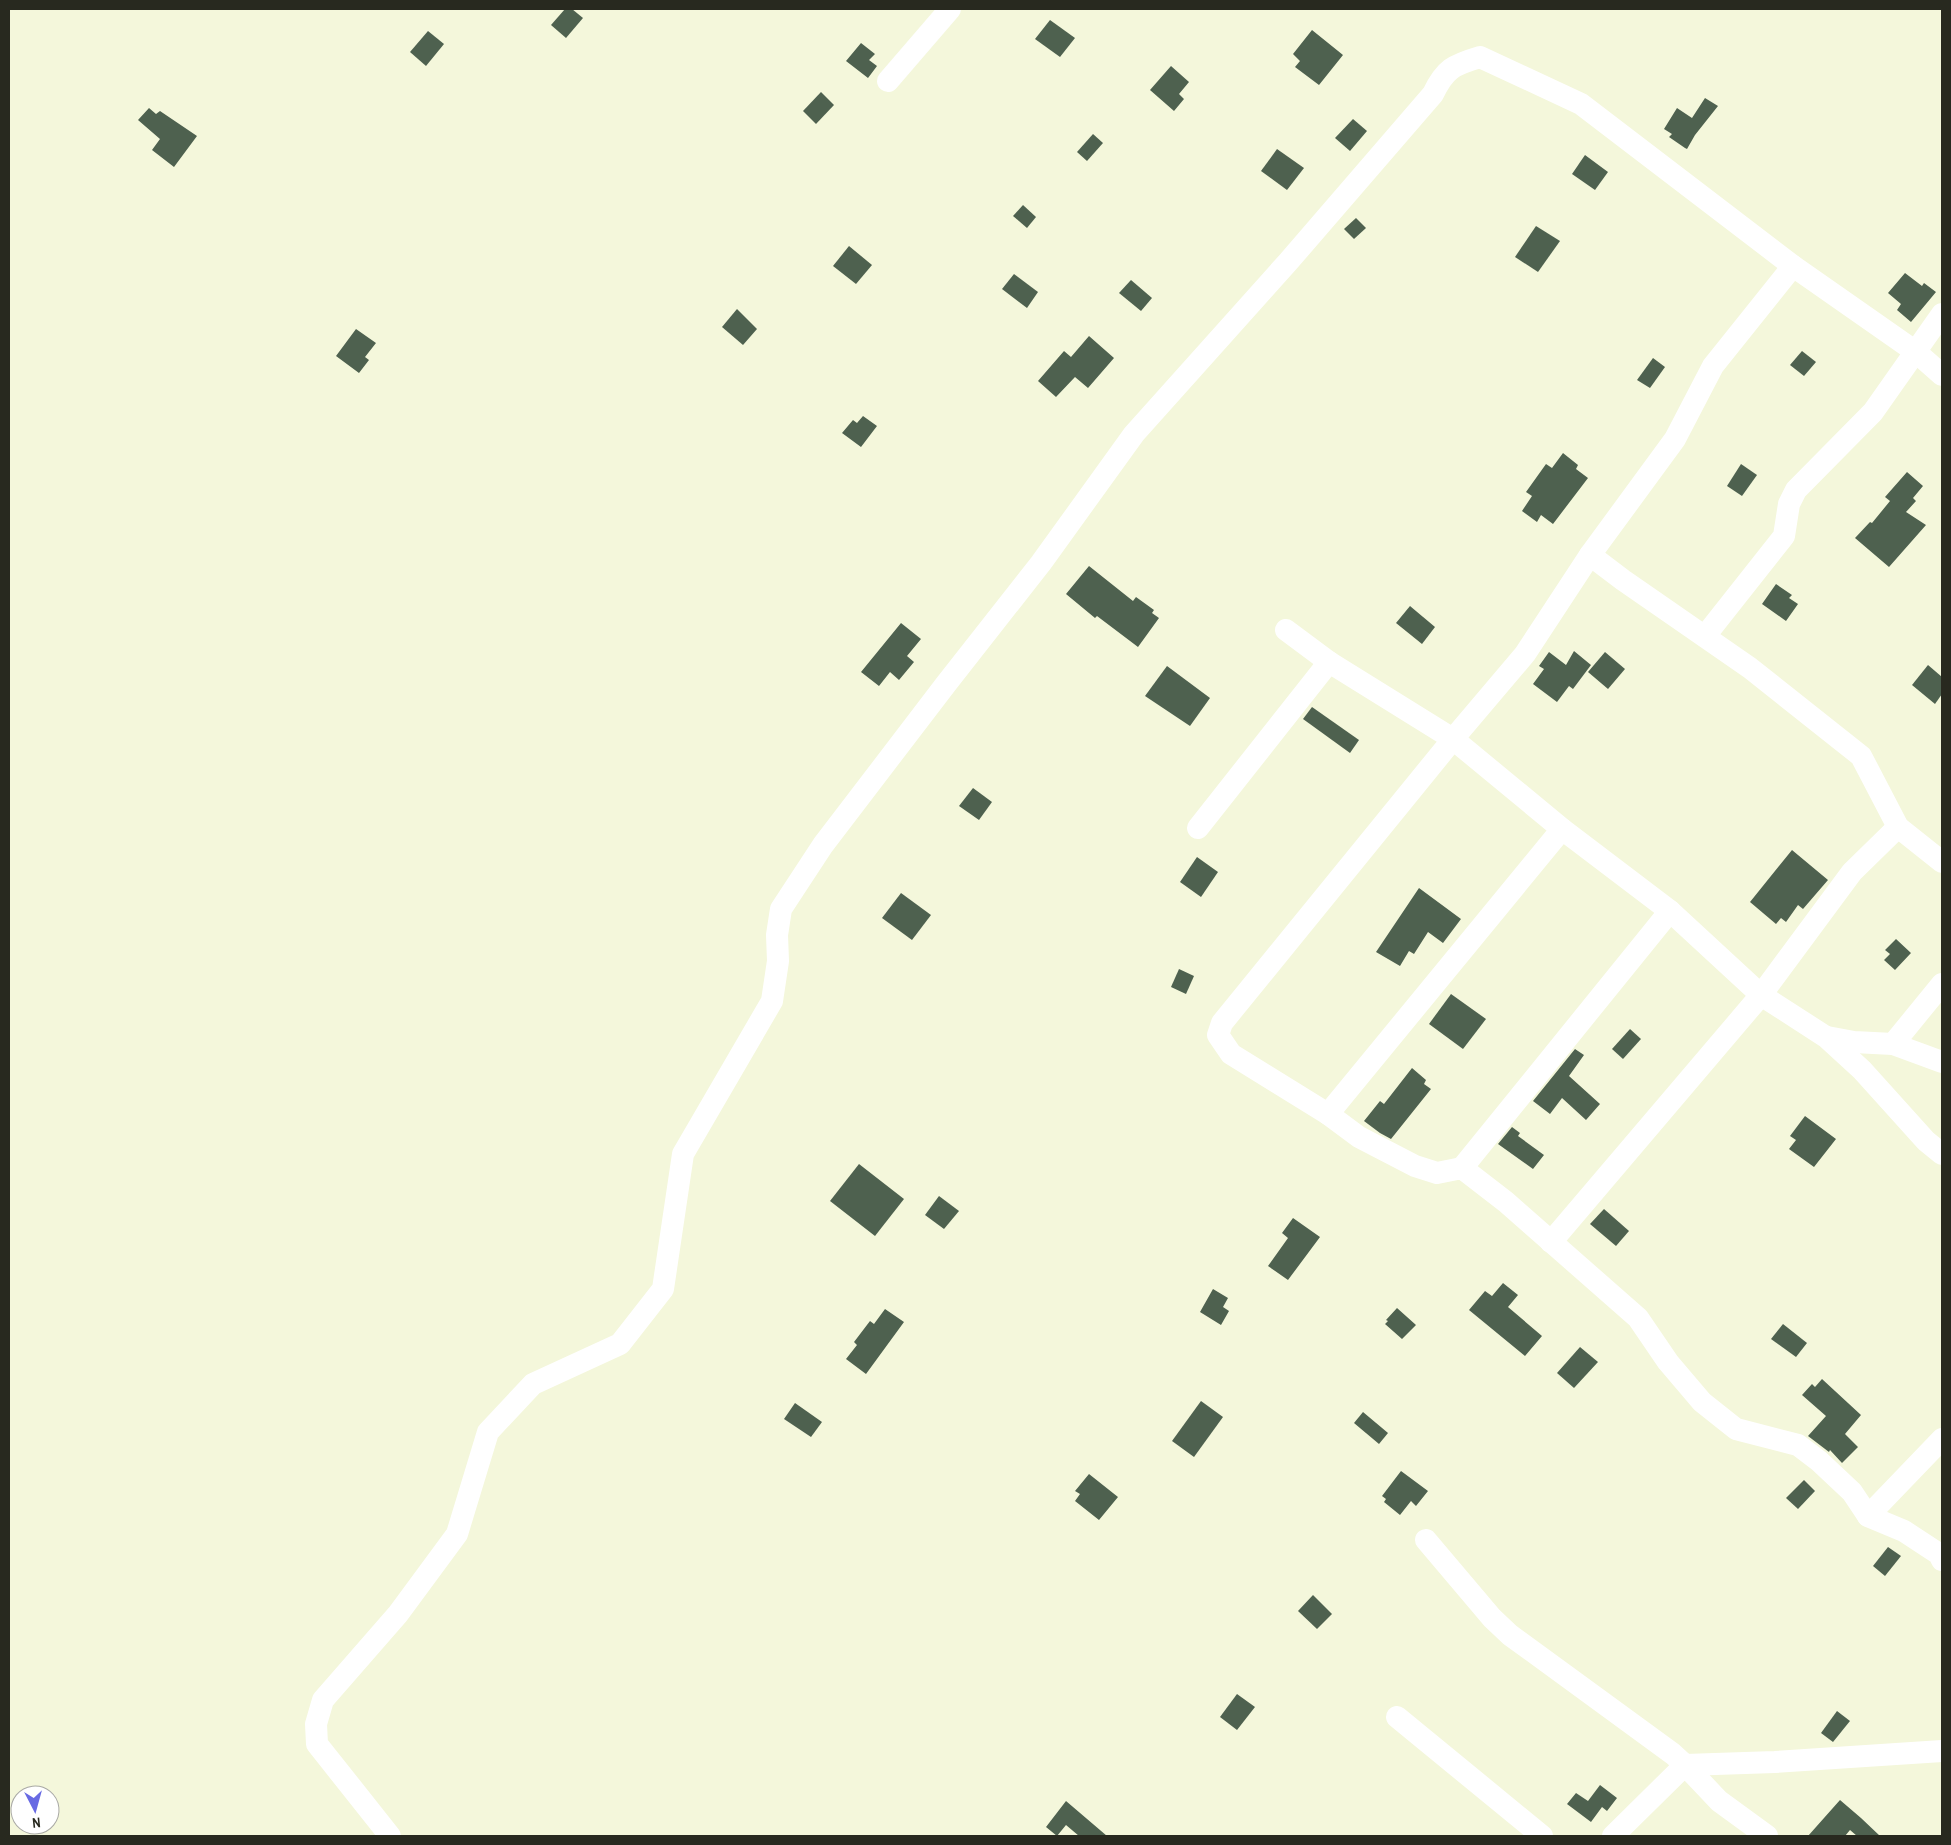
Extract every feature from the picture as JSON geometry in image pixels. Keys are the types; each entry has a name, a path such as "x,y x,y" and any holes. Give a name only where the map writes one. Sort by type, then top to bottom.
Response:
{"street":[{"path":"888,81 950,9"},
{"path":"390,1836 317,1744 316,1724 322,1700 398,1614 457,1534 488,1432 533,1384 620,1344 663,1289 683,1154 772,1001 778,961 777,935 781,909 823,845 1040,563 1134,434 1326,218 1433,94 1440,79 1457,64 1480,57 1581,104 1793,266 1916,352 1942,375"},
{"path":"1670,911 1462,1168 1437,1173 1415,1166 1359,1137 1328,1114 1232,1054 1218,1036 1222,1024 1453,739 1525,654 1590,555 1674,439 1713,366 1793,266"},
{"path":"1705,636 1784,536 1789,504 1796,490 1873,412 1942,314"},
{"path":"1590,555 1750,668 1861,756 1898,828 1942,862"},
{"path":"1286,630 1329,662 1453,739 1562,829 1670,911 1761,994 1826,1037 1862,1070 1926,1140 1942,1154"},
{"path":"1198,828 1329,662"},
{"path":"1551,1242 1761,994 1852,872 1898,828"},
{"path":"1328,1114 1562,829"},
{"path":"1892,1044 1942,984"},
{"path":"1826,1037 1862,1043 1892,1044 1942,1062"},
{"path":"1462,1168 1638,1318 1668,1362 1702,1402 1736,1429 1798,1445 1819,1461 1852,1492 1868,1516 1904,1531 1939,1554 1942,1560"},
{"path":"1868,1516 1942,1439"},
{"path":"1426,1540 1492,1618 1510,1634 1673,1754 1719,1801 1767,1836"},
{"path":"1396,1716 1542,1836"},
{"path":"1613,1836 1685,1765 1775,1762 1942,1751"}],"building":[{"path":"565,9 572,9 583,18 566,38 551,25"},
{"path":"1050,20 1075,38 1060,57 1035,39"},
{"path":"1312,30 1343,55 1319,85 1295,67 1300,61 1293,54"},
{"path":"428,31 444,44 426,66 410,52"},
{"path":"861,43 875,54 869,60 877,66 868,78 846,61"},
{"path":"1171,66 1189,82 1179,94 1184,99 1174,111 1150,90"},
{"path":"821,92 834,105 816,124 803,111"},
{"path":"1705,98 1718,106 1695,135 1687,149 1669,137 1672,134 1664,129 1677,108 1692,118"},
{"path":"149,108 156,114 160,111 197,136 174,167 152,150 160,139 138,120"},
{"path":"1353,119 1367,131 1350,151 1335,138"},
{"path":"1093,134 1103,143 1087,161 1077,152"},
{"path":"1277,149 1304,168 1287,190 1261,171"},
{"path":"1585,155 1608,172 1595,190 1572,174"},
{"path":"1023,205 1036,217 1027,228 1013,216"},
{"path":"1356,218 1366,228 1354,239 1344,229"},
{"path":"1536,226 1560,241 1538,272 1515,257"},
{"path":"849,246 872,265 856,284 833,266"},
{"path":"1905,273 1922,286 1924,283 1936,292 1911,322 1897,310 1901,304 1888,293"},
{"path":"1014,274 1038,292 1027,308 1002,289"},
{"path":"1131,280 1152,298 1141,311 1119,293"},
{"path":"737,309 757,329 743,345 722,327"},
{"path":"356,329 376,343 365,357 369,360 359,373 336,356"},
{"path":"1089,336 1114,358 1088,388 1075,377 1056,397 1038,381 1064,351 1071,357"},
{"path":"1802,351 1816,362 1804,376 1790,365"},
{"path":"1653,358 1665,367 1650,388 1637,380"},
{"path":"863,416 877,426 861,447 842,433 853,420 857,423"},
{"path":"1563,453 1578,465 1576,469 1588,478 1553,524 1541,515 1537,522 1522,511 1532,496 1526,492 1546,464 1552,468"},
{"path":"1741,464 1757,475 1742,496 1727,486"},
{"path":"1907,472 1923,486 1913,498 1916,501 1906,512 1926,525 1889,567 1855,538 1870,522 1872,523 1890,501 1885,497"},
{"path":"1089,566 1133,601 1136,597 1154,610 1152,613 1159,618 1138,647 1097,616 1095,618 1066,594"},
{"path":"1776,584 1792,595 1789,598 1798,604 1786,621 1762,604"},
{"path":"1410,606 1435,627 1422,644 1396,623"},
{"path":"901,623 921,639 907,656 914,662 899,680 890,672 879,686 861,672"},
{"path":"1574,651 1591,665 1573,689 1569,686 1557,702 1533,684 1544,669 1539,666 1549,652 1566,665"},
{"path":"1605,652 1625,669 1608,689 1588,672"},
{"path":"1928,665 1942,677 1942,694 1935,704 1912,685"},
{"path":"1167,666 1210,698 1190,726 1145,696"},
{"path":"1312,707 1359,740 1350,753 1303,719"},
{"path":"973,788 992,802 979,820 959,806"},
{"path":"1792,850 1828,880 1803,909 1798,905 1786,922 1781,918 1776,924 1750,902"},
{"path":"1197,857 1218,872 1201,897 1180,882"},
{"path":"1419,888 1461,919 1443,943 1428,932 1414,954 1409,951 1400,966 1376,952"},
{"path":"901,893 931,915 912,940 882,918"},
{"path":"1896,939 1911,953 1895,970 1884,960 1890,954 1885,950"},
{"path":"1179,969 1194,976 1186,994 1171,987"},
{"path":"1451,994 1486,1019 1463,1049 1429,1024"},
{"path":"1630,1029 1641,1039 1623,1059 1612,1049"},
{"path":"1575,1049 1584,1055 1569,1076 1600,1104 1586,1120 1562,1098 1550,1114 1533,1101"},
{"path":"1412,1068 1426,1080 1424,1084 1431,1089 1391,1139 1364,1121 1380,1101 1384,1104"},
{"path":"1805,1116 1836,1139 1814,1167 1789,1149 1796,1140 1790,1136"},
{"path":"1512,1127 1520,1133 1518,1136 1544,1155 1533,1169 1498,1144"},
{"path":"859,1164 904,1199 875,1236 830,1201"},
{"path":"939,1196 959,1211 944,1229 925,1215"},
{"path":"1604,1209 1629,1231 1616,1246 1590,1224"},
{"path":"1293,1218 1320,1237 1288,1280 1268,1266 1288,1238 1282,1233"},
{"path":"1503,1283 1518,1295 1508,1307 1542,1336 1525,1356 1469,1310 1485,1291 1492,1296"},
{"path":"1213,1289 1228,1298 1223,1307 1229,1311 1221,1325 1200,1312"},
{"path":"1397,1308 1416,1325 1402,1339 1385,1324 1388,1321 1386,1320"},
{"path":"885,1309 904,1322 866,1374 846,1359 857,1345 854,1342 870,1321 874,1324"},
{"path":"1783,1324 1807,1343 1796,1357 1771,1339"},
{"path":"1580,1347 1598,1362 1574,1388 1557,1373"},
{"path":"1822,1379 1861,1415 1845,1434 1858,1447 1842,1463 1830,1450 1829,1452 1808,1436 1826,1416 1802,1395 1812,1384 1815,1387"},
{"path":"1201,1401 1223,1417 1194,1457 1172,1441"},
{"path":"795,1403 822,1422 811,1437 784,1419"},
{"path":"1363,1412 1388,1433 1379,1444 1354,1423"},
{"path":"1401,1471 1428,1491 1416,1506 1411,1501 1400,1515 1384,1502 1386,1499 1382,1496"},
{"path":"1089,1474 1118,1497 1099,1520 1075,1501 1080,1494 1075,1491"},
{"path":"1804,1480 1815,1491 1798,1509 1786,1498"},
{"path":"1888,1547 1901,1556 1885,1576 1873,1566"},
{"path":"1313,1595 1332,1614 1317,1629 1298,1611"},
{"path":"1237,1694 1255,1707 1237,1730 1220,1717"},
{"path":"1837,1711 1850,1721 1833,1742 1821,1733"},
{"path":"1600,1785 1617,1798 1607,1811 1602,1807 1591,1822 1567,1804 1576,1793 1588,1801"},
{"path":"1840,1800 1880,1836 1857,1836 1850,1830 1845,1836 1808,1836"},
{"path":"1066,1801 1107,1836 1079,1836 1066,1825 1057,1836 1046,1827"}]}
